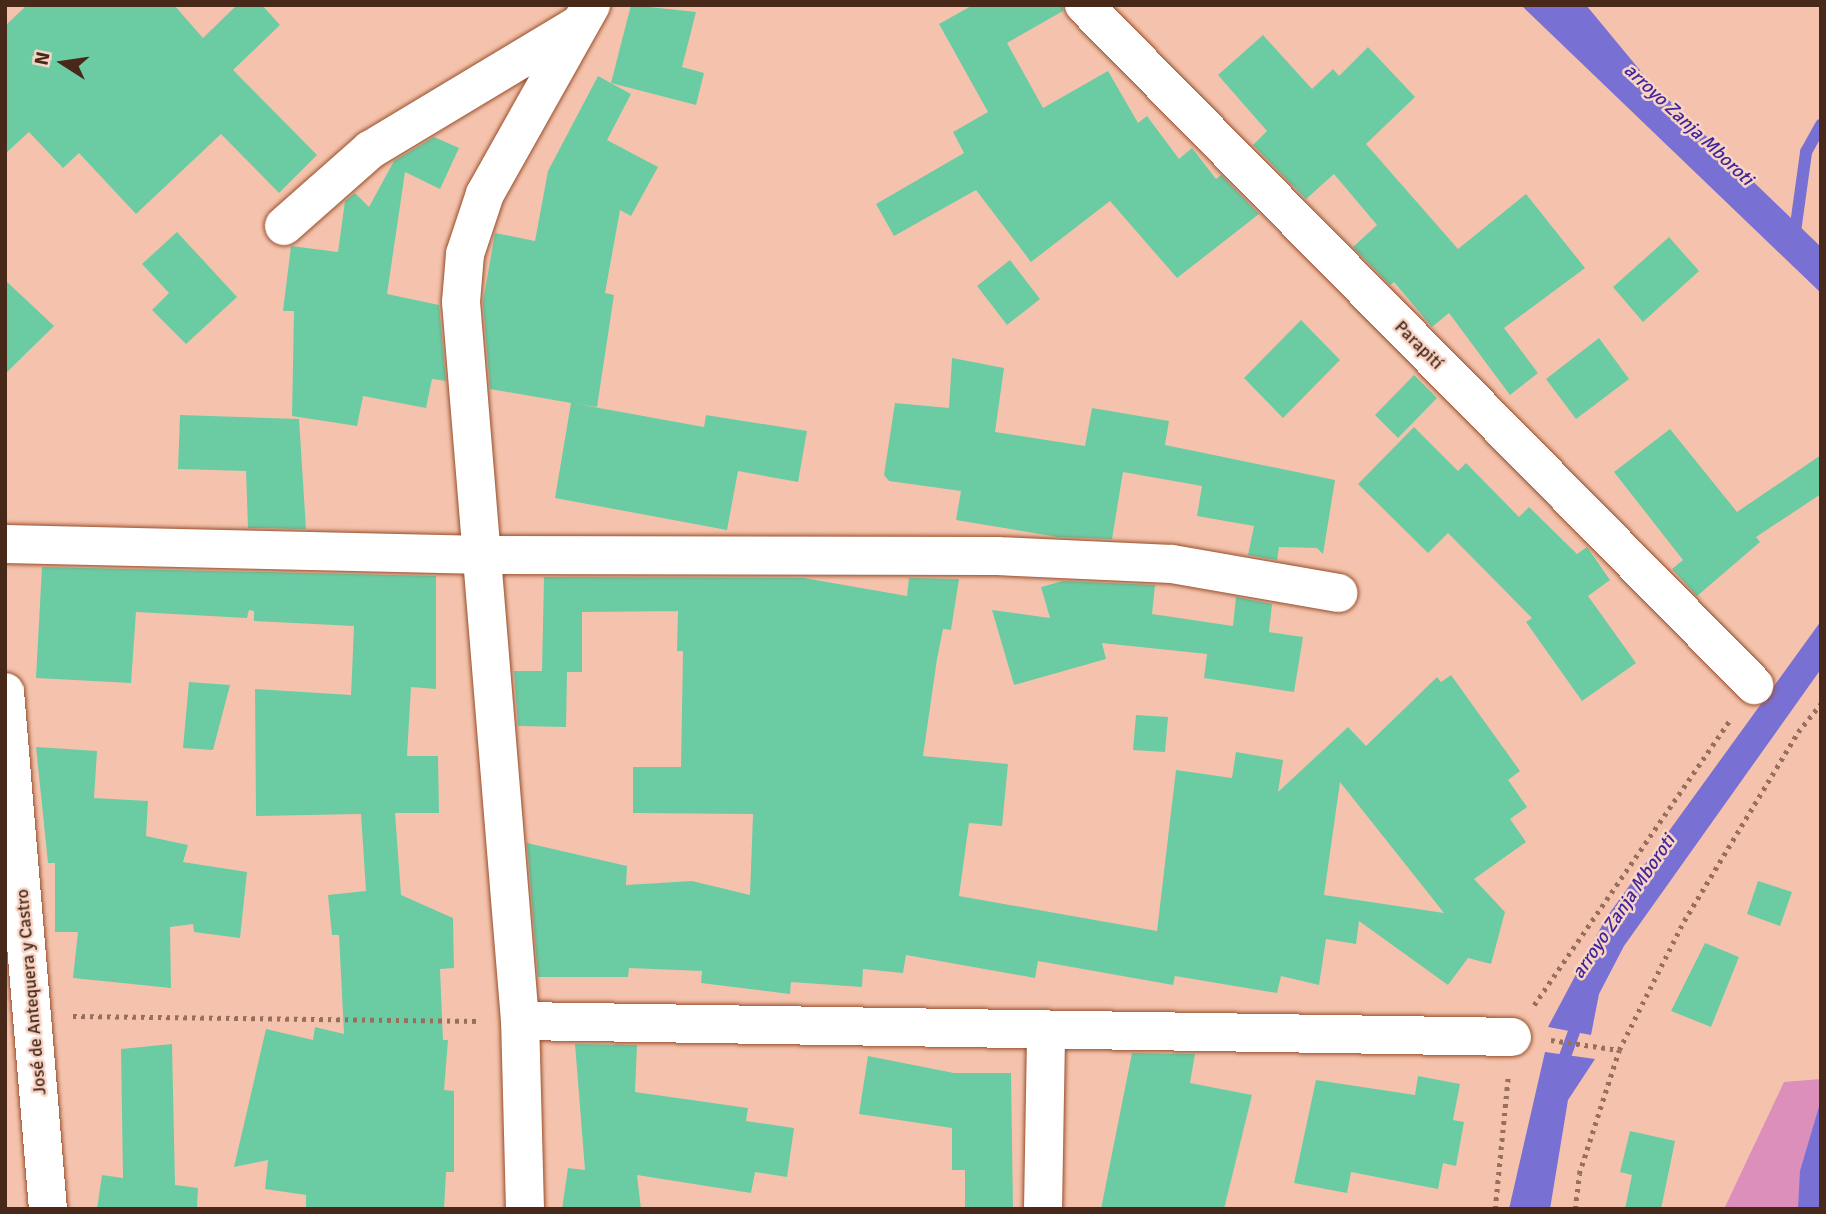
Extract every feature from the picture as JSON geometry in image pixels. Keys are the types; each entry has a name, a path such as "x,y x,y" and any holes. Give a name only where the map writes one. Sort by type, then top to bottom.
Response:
{"street":[{"name":"Parapití","path":"1084,5 1754,685"},
{"path":"284,226 370,150 585,15"},
{"path":"525,1209 520,1021 485,555 461,302 465,254 485,194 585,15"},
{"path":"5,544 485,555 997,556 1172,564 1339,593"},
{"name":"José de Antequera y Castro","path":"5,692 10,801 33,1016 48,1209"},
{"path":"520,1021 1046,1034 1512,1037"},
{"path":"1043,1209 1046,1034"}],"path":[{"path":"1494,1209 1512,1037 1754,685"},
{"path":"1575,1209 1579,1174 1619,1050 1684,921 1821,704"},
{"path":"33,1016 520,1021"},
{"path":"1550,1040 1619,1050"}],"shaded area":[{"path":"1821,1079 1821,1209 1724,1209 1784,1082"}],"water":[{"path":"1521,5 1586,5 1648,80 1821,247 1821,293"},
{"path":"1821,621 1821,669 1624,946 1599,994 1591,1035 1548,1027 1606,918"},
{"path":"1545,1052 1595,1059 1568,1100 1550,1209 1509,1209"},
{"path":"1821,1100 1821,1209 1798,1209 1800,1171"}],"building":[{"path":"27,5 174,5 203,38 237,5 262,5 280,25 233,70 317,155 279,193 221,134 136,214 79,153 63,168 29,132 5,154 5,26"},
{"path":"631,5 696,12 682,67 704,73 696,105 611,83"},
{"path":"973,5 1063,5 1063,11 1007,43 1043,108 1108,71 1138,123 1147,116 1179,159 1192,148 1216,179 1221,175 1259,214 1177,278 1110,201 1031,262 976,190 894,236 876,204 964,153 953,132 988,112 939,24"},
{"path":"1263,35 1312,89 1333,69 1339,76 1368,47 1415,97 1366,144 1458,249 1526,194 1585,268 1504,328 1538,373 1510,395 1449,313 1432,327 1394,282 1390,285 1353,247 1377,225 1334,174 1306,199 1253,145 1267,131 1218,75"},
{"path":"598,76 631,94 607,140 658,167 631,216 620,210 605,293 614,295 597,407 577,404 704,427 706,415 807,431 798,482 738,471 727,530 555,498 571,403 490,389 483,302 495,233 535,241 548,171"},
{"path":"434,137 459,148 440,189 405,172 387,294 439,305 446,381 432,379 426,408 363,396 357,426 292,416 294,311 283,311 291,246 338,252 345,201 355,193 369,207 394,161"},
{"path":"177,232 237,297 186,344 152,310 169,293 142,264"},
{"path":"1669,237 1699,271 1643,322 1613,287"},
{"path":"1010,260 1040,299 1007,325 977,286"},
{"path":"5,280 54,326 5,374"},
{"path":"1301,320 1340,360 1283,418 1244,378"},
{"path":"1599,338 1629,379 1576,419 1546,379"},
{"path":"952,358 1004,368 995,432 1085,446 1092,408 1169,421 1165,445 1335,480 1323,554 1317,548 1279,547 1277,560 1248,555 1254,526 1197,516 1202,486 1123,472 1112,539 1058,537 956,520 961,491 889,481 884,475 895,403 949,408"},
{"path":"1414,375 1437,398 1398,438 1375,415"},
{"path":"180,415 299,419 306,529 248,528 246,471 178,469"},
{"path":"1414,427 1458,471 1466,463 1519,517 1529,507 1577,554 1587,547 1610,580 1588,596 1636,663 1582,701 1526,622 1532,618 1448,533 1428,553 1358,484"},
{"path":"1670,429 1737,512 1821,455 1821,494 1756,537 1760,542 1697,596 1672,569 1683,560 1614,472"},
{"path":"42,567 436,576 436,689 411,687 407,756 438,756 439,813 395,813 401,895 453,918 454,968 440,969 443,1040 448,1040 444,1090 454,1091 454,1172 446,1172 444,1209 306,1209 306,1195 265,1189 268,1160 234,1167 266,1029 313,1040 315,1027 344,1034 339,935 332,935 328,895 366,891 361,814 256,816 255,689 351,695 354,626 254,621 254,611 249,610 247,618 136,612 131,683 36,678"},
{"path":"544,577 804,578 907,596 909,578 959,579 951,630 943,629 923,756 1008,764 1002,826 969,823 959,896 1157,931 1176,770 1232,778 1236,752 1283,760 1278,792 1348,727 1366,746 1437,677 1441,682 1451,675 1520,771 1508,780 1527,807 1510,819 1526,842 1474,879 1505,912 1491,964 1468,958 1448,985 1359,921 1356,944 1326,939 1319,985 1281,976 1277,993 1175,976 1173,985 1038,961 1035,978 906,955 903,973 863,969 862,987 791,982 790,994 701,983 702,971 629,968 628,977 538,977 527,843 627,866 626,885 692,881 750,895 753,814 633,813 633,767 681,767 683,651 677,651 678,611 582,612 582,672 567,672 566,727 518,726 514,671 542,671","holes":["1340,782 1444,913 1324,895"]},
{"path":"1063,581 1155,585 1152,614 1233,626 1236,597 1272,604 1269,632 1303,637 1294,692 1204,678 1207,654 1102,643 1106,659 1014,685 992,610 1050,618 1041,587"},
{"path":"189,682 230,685 213,750 183,748"},
{"path":"1136,715 1168,717 1165,752 1133,750"},
{"path":"36,747 97,751 94,798 148,801 146,836 188,845 183,862 247,872 240,938 194,932 193,924 170,927 171,988 73,978 78,932 55,932 55,863 48,863"},
{"path":"1758,881 1792,892 1780,926 1747,914"},
{"path":"1705,943 1739,957 1711,1027 1671,1011"},
{"path":"172,1044 175,1185 198,1188 197,1209 97,1209 102,1175 123,1178 121,1049"},
{"path":"575,1044 637,1045 635,1092 748,1108 746,1121 794,1128 787,1177 755,1172 751,1193 637,1175 641,1209 562,1209 568,1168 585,1170"},
{"path":"1132,1053 1195,1054 1190,1083 1252,1095 1224,1209 1101,1209"},
{"path":"868,1056 954,1073 1011,1073 1013,1209 965,1209 965,1170 952,1170 952,1128 859,1114"},
{"path":"1418,1076 1460,1084 1453,1120 1464,1122 1456,1166 1443,1163 1438,1189 1351,1172 1347,1193 1294,1183 1316,1080 1415,1095"},
{"path":"1630,1131 1675,1141 1661,1209 1625,1209 1632,1175 1620,1172"}],"waterway":[{"path":"1794,239 1806,152 1821,125"},
{"name":"arroyo Zanja Mboroti","path":"1560,1070 1579,1018"}]}
